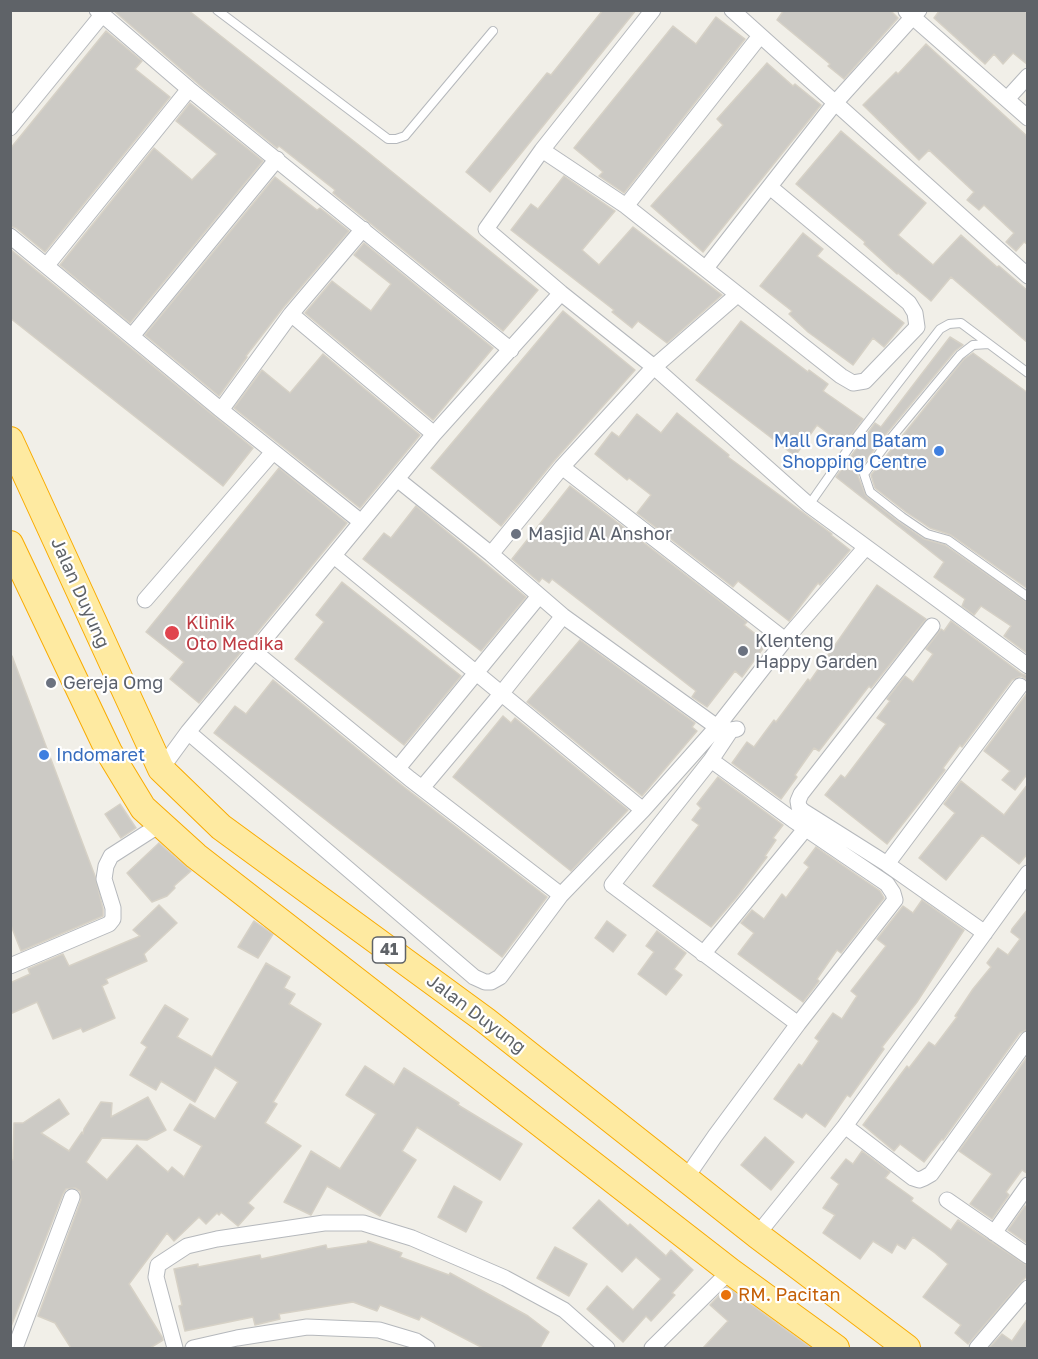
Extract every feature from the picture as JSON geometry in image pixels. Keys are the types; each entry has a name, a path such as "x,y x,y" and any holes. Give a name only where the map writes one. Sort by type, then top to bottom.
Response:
{"highway":[{"name":"Jalan Duyung","path":"10,440 161,769 221,827 485,1020 757,1235 907,1348"},
{"name":"41","path":"12,551 109,752 143,808 206,864 729,1271 836,1348"}],"street":[{"path":"653,10 542,150 486,229 561,293 654,367 808,505 1028,666"},
{"path":"732,10 1028,276"},
{"path":"10,128 99,13 189,89 511,350"},
{"path":"706,268 835,103 912,13 1028,118"},
{"path":"626,206 760,36"},
{"path":"1006,99 1028,76"},
{"path":"47,265 189,89"},
{"path":"542,150 626,206 737,295 853,383 865,381 917,327 915,313 909,303 770,187"},
{"path":"132,336 277,159"},
{"path":"221,410 291,314 363,229"},
{"path":"10,236 273,453 360,521"},
{"path":"161,769 188,732 334,556 360,521 434,434 561,293"},
{"path":"491,554 562,467 654,367 737,295"},
{"path":"291,314 434,434"},
{"path":"145,600 273,453"},
{"path":"562,467 785,640"},
{"path":"397,479 491,554 563,616 717,727"},
{"path":"188,732 474,977 491,982 500,977 561,895 643,810 717,727 785,640 866,547"},
{"path":"334,556 643,810"},
{"path":"398,768 539,596"},
{"path":"422,788 563,616"},
{"path":"932,626 801,794 798,801 799,807 803,812 887,864 985,933"},
{"path":"255,652 422,788 561,895"},
{"path":"887,864 1020,686"},
{"path":"737,729 731,730 711,760 612,885 798,1024"},
{"path":"686,1178 798,1024 895,900 893,892 886,884 711,760"},
{"path":"10,966 109,924 113,919 113,908 104,879 106,866 111,856 161,824"},
{"path":"703,954 806,828"},
{"path":"757,1235 845,1126 1028,873"},
{"path":"845,1126 913,1178 920,1180 931,1174 1028,1040"},
{"path":"994,1233 1028,1185"},
{"path":"15,1348 72,1197"},
{"path":"947,1200 1028,1256"},
{"path":"175,1348 156,1277 158,1265 187,1246 217,1239 324,1223 363,1223 412,1238 505,1278 564,1310 607,1348"},
{"path":"652,1348 729,1271"},
{"path":"977,1348 1028,1288"},
{"path":"193,1348 238,1343 307,1327 380,1330 416,1341 427,1348"}],"lane":[{"path":"217,10 388,139 405,136 493,31"},
{"path":"808,505 858,435 940,329 949,324 962,323 1028,373"},
{"path":"989,344 973,345 960,355 864,474 870,492 902,517 927,534 948,540 1028,597"}],"building":[{"path":"113,10 188,10 538,290 503,331 333,193 335,190 279,146 277,148 203,88"},
{"path":"603,10 636,10 490,192 466,172 547,73 551,75"},
{"path":"784,10 890,10 898,18 844,79 828,66 830,64 777,20"},
{"path":"940,10 1023,10 1028,14 1028,65 1013,53 1003,64 994,54 985,64 934,18"},
{"path":"716,17 745,39 624,193 599,176 603,172 574,148 673,26 696,44"},
{"path":"106,31 142,61 135,69 170,97 45,252 16,228 10,226 10,149"},
{"path":"926,44 1028,137 1028,245 1024,242 1016,251 1006,242 1014,233 984,205 979,210 967,200 974,192 929,150 919,160 863,105 896,72 898,74"},
{"path":"767,63 793,86 795,84 821,105 703,252 651,206 723,125 717,119"},
{"path":"190,103 263,161 130,323 60,265 154,148 192,180 217,154 176,121"},
{"path":"841,131 926,203 898,235 933,265 961,235 1028,291 1028,343 951,277 931,301 897,274 864,244 865,242 796,184"},
{"path":"564,176 615,211 582,250 599,265 633,227 722,295 667,343 638,321 632,328 612,312 614,310 511,230 531,204 538,209"},
{"path":"275,177 317,210 320,208 349,231 283,308 219,396 145,335"},
{"path":"803,233 823,249 817,256 904,323 884,347 873,338 853,365 808,332 789,314 792,311 760,286"},
{"path":"364,243 493,348 433,420 305,313 332,281 371,311 391,284 354,255"},
{"path":"10,249 253,448 223,486 10,318"},
{"path":"563,311 635,370 554,461 501,526 431,468"},
{"path":"741,321 808,372 809,370 828,384 823,391 863,419 844,445 817,425 795,456 696,380"},
{"path":"950,337 963,345 955,351 882,439 859,470 858,476 866,496 899,522 924,539 945,545 1028,603 1028,654 1004,636 1011,626 981,606 974,615 962,606 965,599 934,577 944,562 836,477 875,423 881,427"},
{"name":"Mall Grand Batam Shopping Centre","path":"973,353 1028,393 1028,589 951,535 930,528 906,512 875,488 871,475 964,359"},
{"path":"323,354 420,435 360,508 234,408 262,370 290,393"},
{"path":"677,413 729,455 728,457 832,534 850,550 820,585 818,583 789,621 738,581 733,587 637,513 651,495 629,478 627,480 595,454 612,432 619,437 637,414 661,433"},
{"path":"279,468 347,523 199,703 170,679 184,662 146,632"},
{"path":"570,486 747,622 744,625 767,643 742,677 735,671 707,707 692,697 696,691 552,579 549,583 542,578 539,582 512,559"},
{"path":"416,506 526,597 481,651 363,559 384,533 391,538"},
{"path":"342,582 461,676 404,745 295,659 324,622 316,615"},
{"path":"877,585 926,619 871,688 869,686 819,751 814,748 781,799 732,763 747,742 754,747 808,679 810,681"},
{"path":"951,621 1022,674 1028,676 1028,680 1021,676 1012,680 962,747 960,745 943,768 945,770 887,844 825,795 841,775 845,778 886,724 877,718 890,701 887,699 905,676 913,682 933,654 926,649 941,629 944,631"},
{"path":"580,640 695,723 692,727 697,731 642,796 527,702"},
{"path":"12,656 95,876 103,909 103,916 21,951 10,923"},
{"path":"273,680 404,787 547,897 502,957 214,733 235,706 246,714"},
{"path":"1028,692 1028,773 1015,790 1002,780 1010,771 984,751"},
{"path":"503,716 511,723 515,718 628,810 571,871 453,777"},
{"path":"718,777 783,825 773,838 776,840 765,856 767,857 711,927 653,886 699,825 692,820 701,808 697,804"},
{"path":"961,781 1004,815 1028,784 1028,853 1019,864 982,835 946,880 919,858 955,813 944,804"},
{"path":"120,804 136,828 121,838 105,814"},
{"path":"159,843 191,871 174,886 175,888 167,896 152,902 127,873"},
{"path":"816,847 880,891 884,898 841,953 837,950 817,979 819,981 803,1002 738,954 754,933 741,923 752,910 764,919 782,894 786,898 809,867 804,863"},
{"path":"922,900 964,930 917,1002 882,1047 884,1049 850,1097 847,1095 825,1127 806,1113 802,1118 774,1099 799,1064 802,1066 819,1041 815,1038 833,1013 842,1019 857,996 851,991 886,946 877,939 903,906 913,913"},
{"path":"159,905 177,923 144,954 147,961 106,979 108,983 102,986 115,1018 83,1032 81,1028 53,1039 37,1002 10,1014 10,983 30,974 28,969 63,954 69,966 140,936 133,930"},
{"path":"1028,909 1028,1029 1020,1033 943,1140 924,1162 900,1144 894,1151 863,1125 907,1066 909,1068 929,1042 935,1046 957,1017 955,1016 973,989 991,967 987,963 998,948 1008,955 1020,939 1011,932 1012,929"},
{"path":"254,921 273,934 258,958 238,947"},
{"path":"607,921 626,935 613,952 595,938"},
{"path":"657,931 686,953 674,969 682,975 666,995 638,974 654,952 646,946"},
{"path":"266,963 290,977 284,988 295,994 289,1004 321,1024 273,1102 277,1104 265,1123 301,1146 248,1203 254,1208 238,1226 221,1212 206,1224 199,1217 174,1241 167,1233 129,1284 163,1340 150,1348 71,1348 55,1323 38,1316 81,1200 80,1191 75,1188 66,1189 63,1194 10,1329 10,1159 13,1160 14,1123 23,1123 59,1099 69,1114 41,1133 69,1151 82,1132 83,1134 101,1102 112,1103 111,1117 148,1097 166,1130 147,1140 102,1138 86,1162 107,1180 137,1145 168,1172 172,1167 184,1177 202,1146 174,1130 190,1104 215,1119 238,1082 215,1067 195,1102 161,1081 156,1090 130,1075 147,1047 141,1043 165,1005 188,1019 177,1037 212,1057"},
{"path":"1028,1056 1028,1174 1022,1170 1006,1192 1009,1195 992,1219 970,1204 992,1174 959,1151"},
{"path":"365,1066 394,1085 404,1068 459,1103 458,1105 522,1144 500,1180 417,1127 402,1151 416,1160 380,1216 327,1186 311,1215 284,1202 311,1151 340,1169 376,1114 346,1095"},
{"path":"765,1137 794,1162 771,1190 741,1165"},
{"path":"862,1151 890,1172 885,1178 913,1198 911,1201 951,1230 958,1220 1028,1266 1028,1275 968,1344 955,1333 961,1325 923,1297 948,1264 935,1253 913,1237 905,1249 897,1244 892,1253 873,1241 860,1259 823,1233 835,1215 823,1208 839,1184 831,1178 846,1159 853,1164"},
{"path":"454,1186 482,1202 466,1232 438,1217"},
{"path":"599,1200 666,1256 671,1250 693,1270 672,1293 675,1295 651,1321 646,1316 623,1342 587,1309 607,1286 633,1310 661,1279 636,1257 622,1272 573,1228"},
{"path":"1025,1206 1028,1209 1028,1244 1008,1230"},
{"path":"368,1241 402,1253 400,1257 449,1275 450,1273 528,1316 549,1332 540,1348 483,1348 421,1316 419,1320 380,1305 377,1311 353,1302 279,1314 280,1319 255,1325 253,1317 185,1331 174,1269 198,1264 198,1267 260,1255 261,1259 326,1245 327,1249"},
{"path":"555,1247 587,1264 569,1296 537,1278"},
{"path":"727,1287 811,1348 703,1348 728,1321 710,1305"},
{"path":"1028,1318 1028,1348 989,1348 1002,1334 1012,1341"}],"place":[{"name":"Mall Grand Batam Shopping Centre","path":"939,451"},
{"name":"Masjid Al Anshor","path":"516,534"},
{"name":"Klinik Oto Medika","path":"172,633"},
{"name":"Klenteng Happy Garden","path":"743,651"},
{"name":"Gereja Omg","path":"51,683"},
{"name":"Indomaret","path":"44,755"},
{"name":"RM. Pacitan","path":"726,1295"}]}
